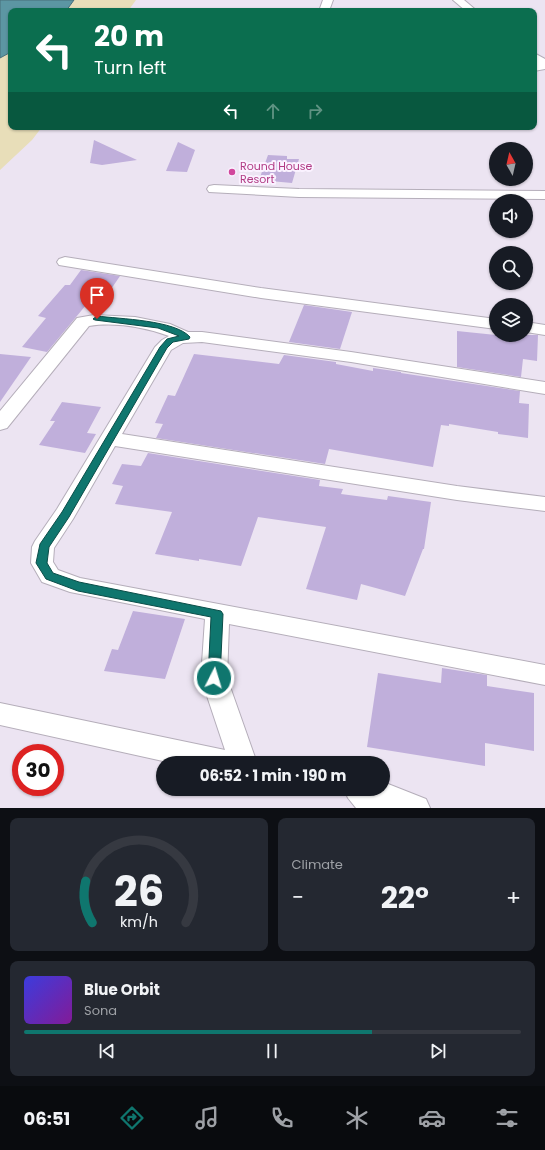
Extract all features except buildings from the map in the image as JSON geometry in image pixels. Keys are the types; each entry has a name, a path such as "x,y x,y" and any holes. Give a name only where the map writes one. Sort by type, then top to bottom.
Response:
{"street":[{"path":"458,0 468,8"},
{"path":"214,189 299,193 545,195"},
{"path":"65,262 261,293 489,323"},
{"path":"0,424 82,322 97,319 159,326 176,331 186,337"},
{"path":"533,329 545,330"},
{"path":"545,388 202,337 186,337 170,341 164,347 111,439 43,547 42,563 50,576 78,586 217,614 545,675"},
{"path":"111,439 457,493 545,504"},
{"path":"217,614 214,678 241,756"},
{"path":"0,714 194,756"},
{"path":"364,796 374,808"},
{"path":"386,796 416,808"}],"sand":[{"path":"74,0 136,0 130,8 68,8"},
{"path":"8,54 8,130 40,130 32,140 0,170 0,58"}],"water":[{"path":"0,0 74,0 68,8 8,8 8,54 0,58"}],"place":[{"name":"Round House Resort","path":"232,172"}],"route":[{"path":"97,319 159,326 176,331 186,337 170,341 164,347 111,439 43,547 42,563 50,576 78,586 217,614 217,644 214,678"}]}
